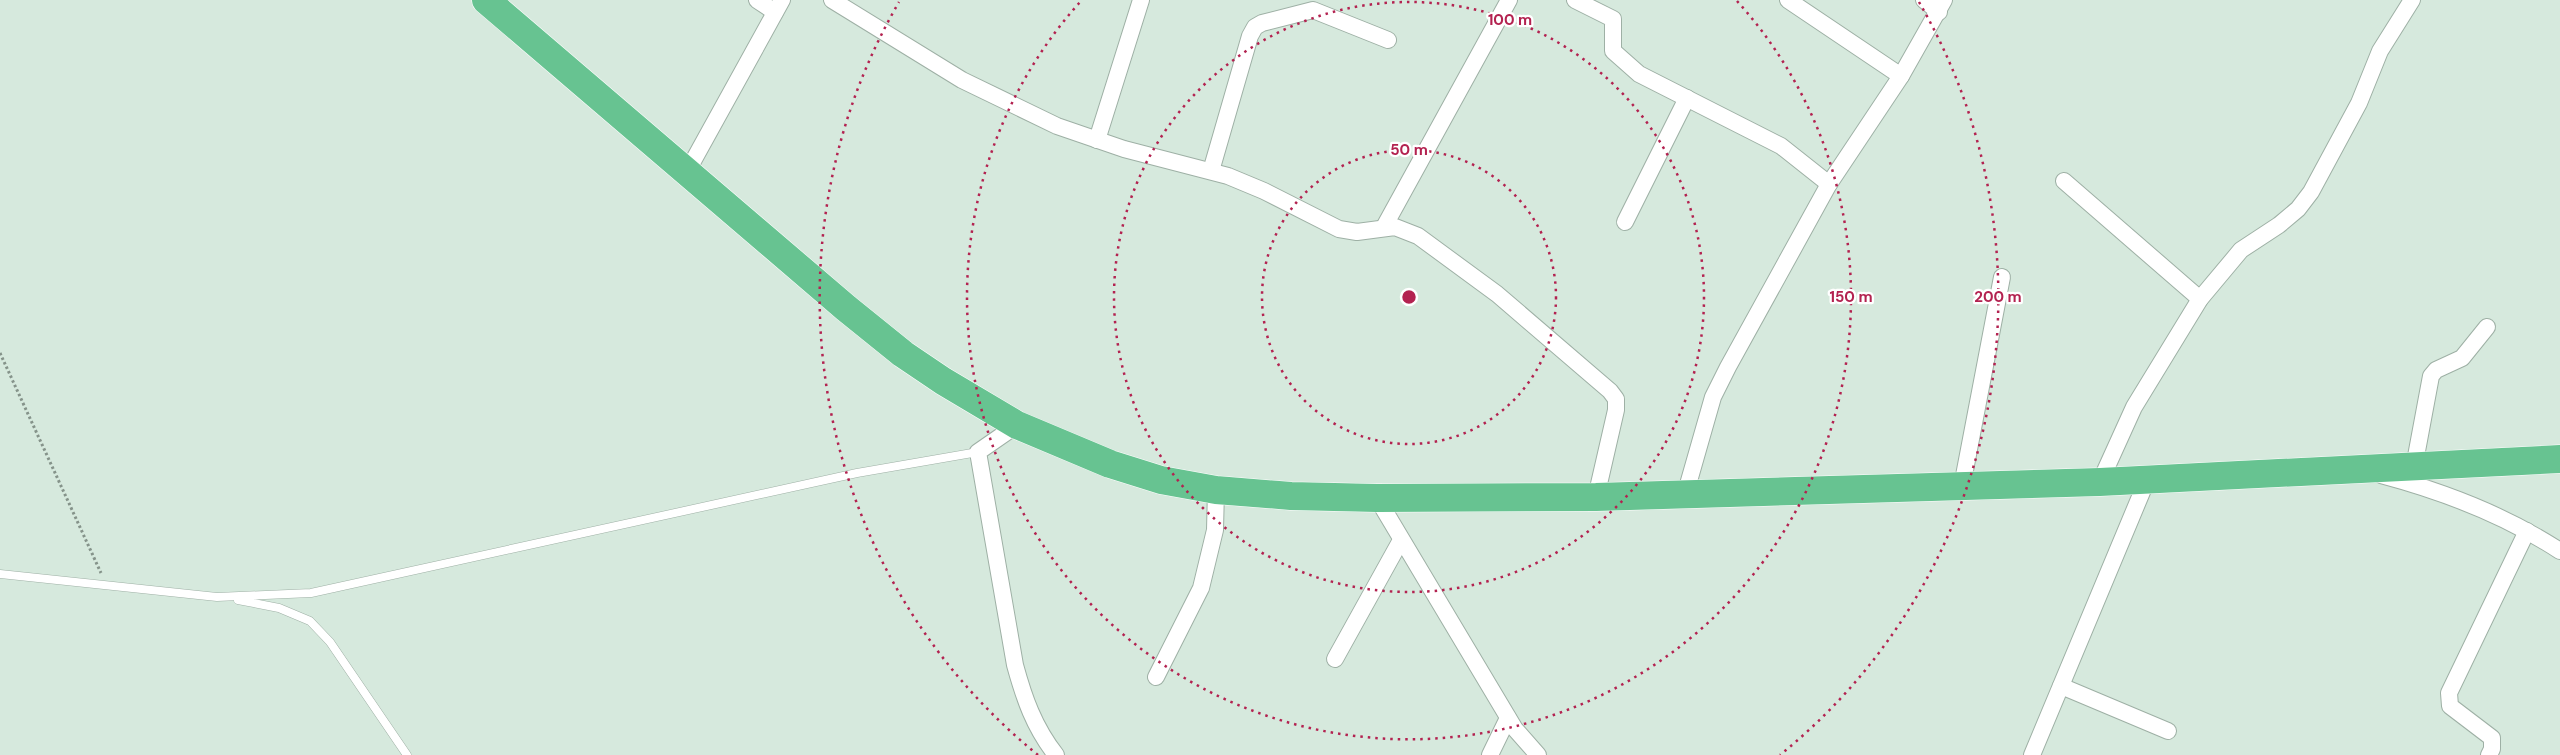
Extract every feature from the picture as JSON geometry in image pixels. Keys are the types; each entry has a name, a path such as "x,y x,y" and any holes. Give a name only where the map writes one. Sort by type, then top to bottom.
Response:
{"highway":[{"path":"486,0 846,308 903,354 943,381 1017,425 1110,464 1161,480 1216,490 1291,496 1376,498 1596,497 2100,482 2560,459"}],"street":[{"path":"687,172 778,6 757,0"},
{"path":"832,0 962,80 1057,126 1124,150 1211,171 1264,191 1339,229 1357,232 1384,227 1405,230 1418,236 1497,294 1610,391 1616,399 1616,410 1596,497"},
{"path":"1097,140 1141,0"},
{"path":"1384,227 1509,0"},
{"path":"1575,0 1612,19 1613,51 1639,74 1781,146 1829,184"},
{"path":"1788,0 1901,76"},
{"path":"1685,495 1713,397 1829,184 1901,76 1942,6 1924,0"},
{"path":"2100,482 2134,407 2200,299 2241,250 2279,226 2298,209 2311,192 2358,103 2380,51 2412,0"},
{"path":"1211,171 1248,45 1255,28 1262,22 1313,10 1388,40"},
{"path":"1625,222 1686,98"},
{"path":"2064,181 2200,299"},
{"path":"1962,486 2002,277"},
{"path":"2414,467 2431,376 2436,370 2462,358 2487,327"},
{"path":"1017,425 978,452 1015,665 1024,698 1038,730 1056,755"},
{"path":"2361,470 2452,496 2528,531 2560,551"},
{"path":"2032,755 2147,480"},
{"path":"1156,677 1201,588 1215,530 1216,490"},
{"path":"1376,498 1508,718 1538,755"},
{"path":"2489,755 2492,749 2492,738 2450,706 2448,700 2449,693 2528,531"},
{"path":"1335,659 1401,540"},
{"path":"2061,686 2168,731"},
{"path":"1490,755 1508,718"}],"lane":[{"path":"217,597 311,594 857,473 978,452"},
{"path":"0,574 217,597 279,608 310,622 330,642 407,755"}],"path":[{"path":"0,353 106,584"}]}
